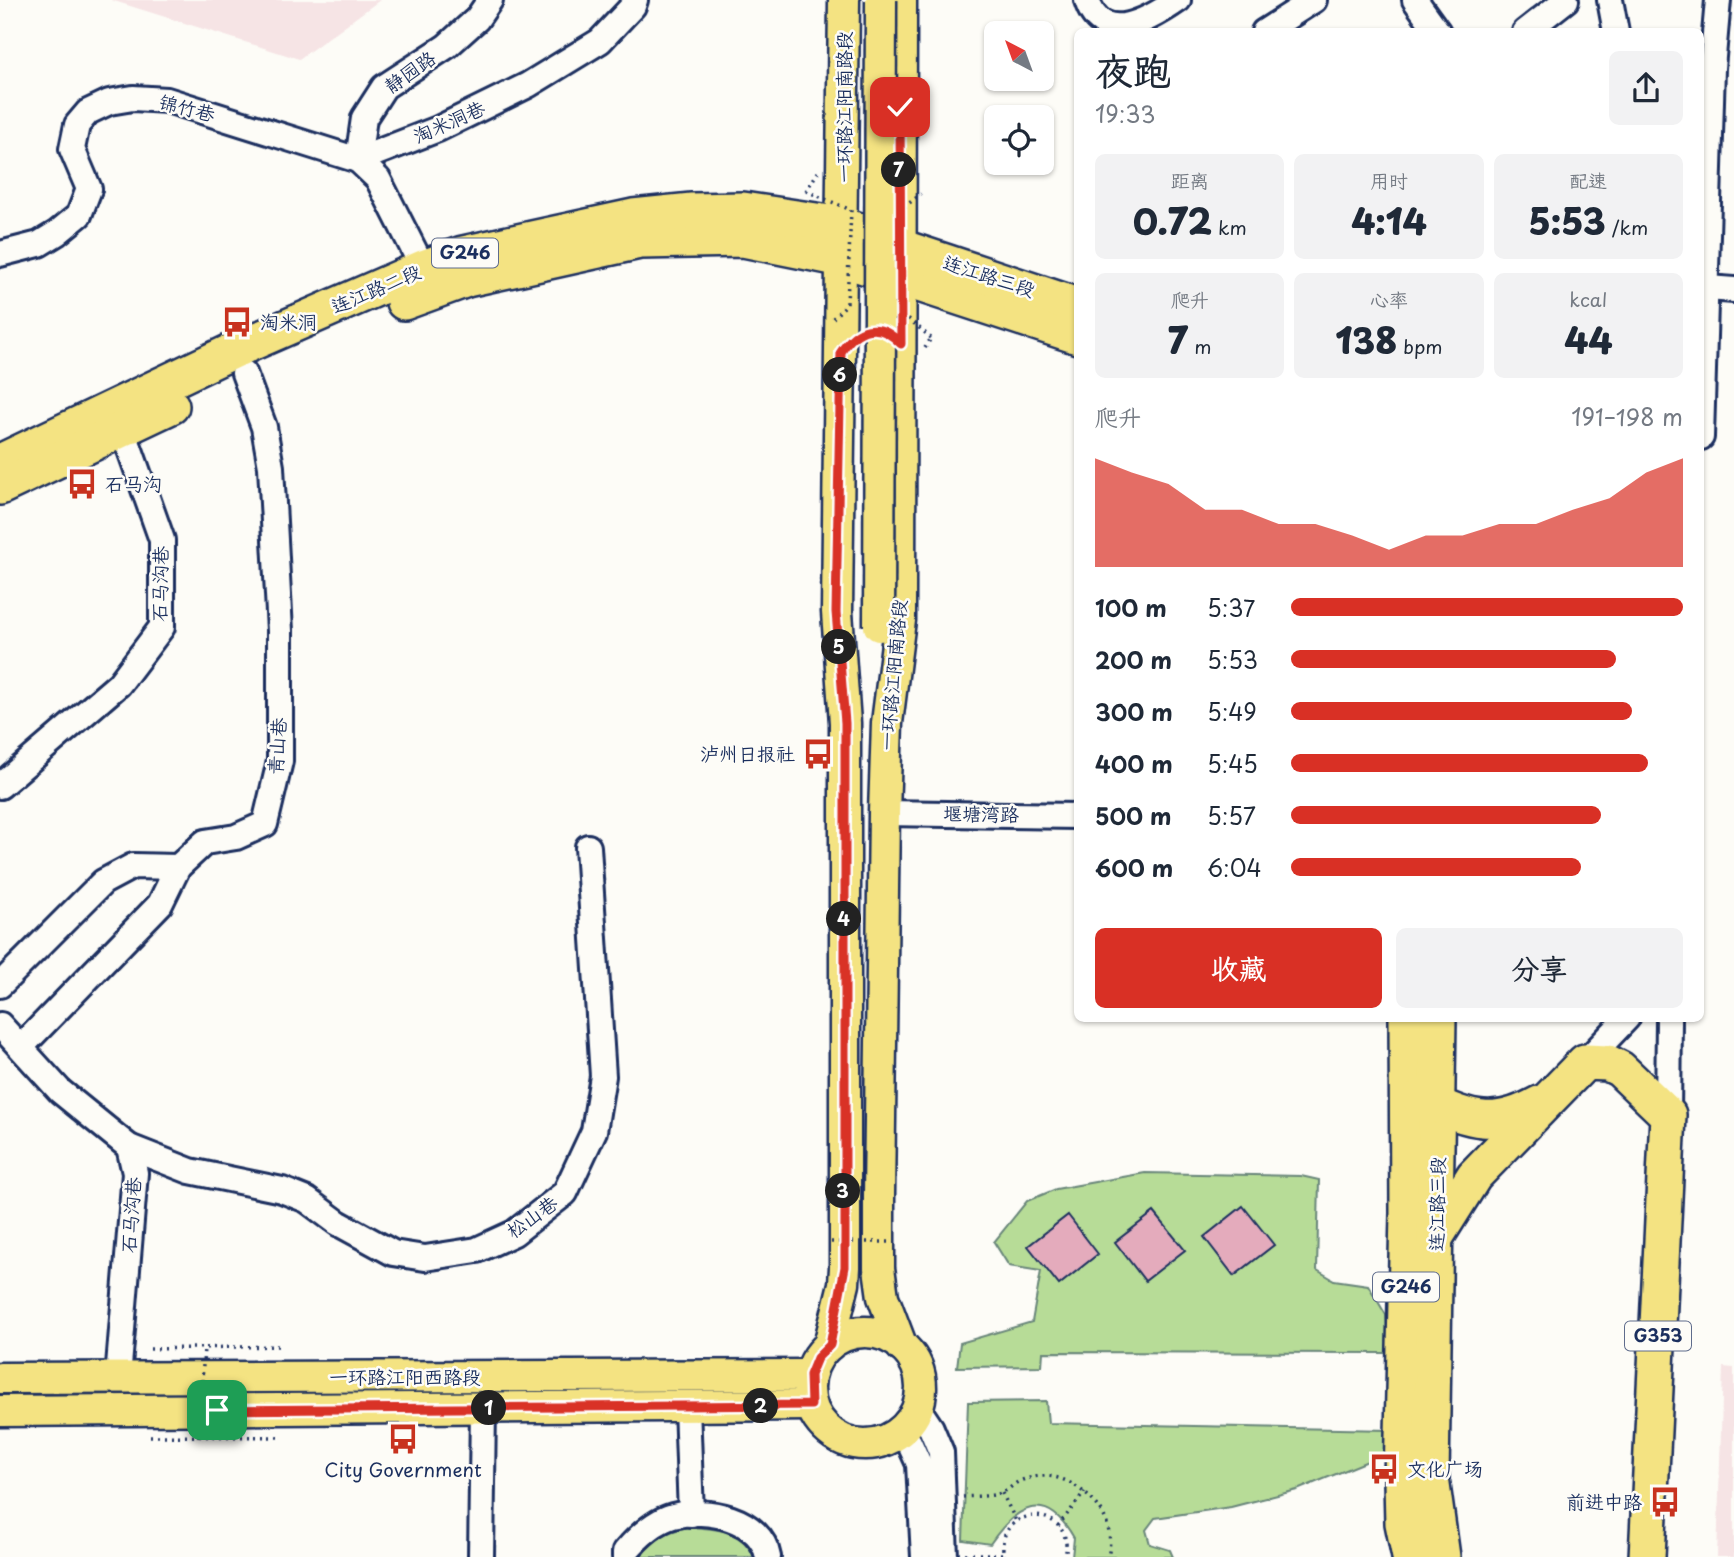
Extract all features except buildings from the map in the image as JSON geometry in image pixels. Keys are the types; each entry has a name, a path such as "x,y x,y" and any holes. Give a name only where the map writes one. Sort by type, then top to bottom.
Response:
{"highway":[{"name":"连江路二段","path":"0,487 119,417 423,268 463,254 633,217 692,211 743,210 843,225 900,263"},
{"name":"连江路二段","path":"0,462 244,373 455,283 543,260 640,241 743,239 843,259 900,263"},
{"name":"连江路三段","path":"900,263 1074,305"},
{"name":"连江路三段","path":"900,263 1074,334"},
{"name":"连江路三段","path":"1407,1022 1424,1100 1435,1238 1431,1478 1442,1557"},
{"name":"连江路三段","path":"1409,1557 1403,1523 1402,1480 1424,1100 1437,1022"},
{"path":"1435,1238 1474,1176 1545,1100 1585,1062 1608,1063 1620,1069 1668,1115"},
{"path":"1424,1100 1476,1120 1490,1120 1524,1112 1545,1100"},
{"name":"G353","path":"1647,1557 1668,1115"}],"main road":[{"name":"一环路江阳南路段","path":"830,1345 845,1267 845,723 836,612 843,259 844,0"},
{"path":"863,0 869,625 887,723"},
{"path":"845,723 869,625 881,0"},
{"name":"一环路江阳南路段","path":"901,0 900,620 887,723 884,813 879,1268 883,1297 902,1347"},
{"path":"844,111 856,127 877,131 888,126 900,107"},
{"path":"841,352 849,339 858,332 873,329 892,335 901,344"},
{"path":"866,1333 889,1338 902,1347 917,1368 920,1381 909,1419 887,1439 872,1443 856,1443 828,1431 811,1405 810,1375 817,1358 843,1337 866,1333"},
{"name":"一环路江阳西路段","path":"0,1378 810,1375"},
{"name":"一环路江阳西路段","path":"0,1411 811,1405"}],"street":[{"name":"静园路","path":"358,160 364,118 384,87 447,46 477,19 490,0"},
{"name":"淘米洞巷","path":"358,160 438,129 528,85 600,41 633,6 635,0"},
{"path":"1087,0 1090,12 1108,24 1131,26 1150,19 1178,0"},
{"path":"1270,28 1313,0"},
{"path":"1530,28 1566,0"},
{"path":"1610,0 1615,28"},
{"path":"1704,373 1708,288 1707,69 1718,0"},
{"path":"1423,3 1436,28"},
{"name":"锦竹巷","path":"0,254 38,244 79,215 89,189 72,149 77,125 88,112 109,102 133,98 167,100 358,160"},
{"path":"358,160 378,179 423,268"},
{"path":"1708,288 1734,290"},
{"name":"青山巷","path":"21,1047 160,904 178,867 205,842 236,837 265,824 280,761 280,631 271,467 264,427 244,373"},
{"name":"石马沟巷","path":"0,786 119,684 162,627 162,540 119,417"},
{"name":"堰塘湾路","path":"884,813 1074,816"},
{"name":"松山巷","path":"129,1147 190,1171 282,1190 307,1200 338,1223 394,1253 425,1258 477,1250 514,1233 565,1193 594,1131 603,1076 588,847"},
{"path":"0,985 103,882 133,866 178,867"},
{"path":"1585,1062 1623,1022"},
{"path":"1668,1115 1669,1022"},
{"path":"0,1025 60,1091 129,1147"},
{"name":"石马沟巷","path":"118,1378 135,1173 129,1147"},
{"path":"687,1407 691,1514"},
{"path":"481,1557 483,1408"},
{"path":"909,1419 931,1428 941,1452 943,1499 938,1556 919,1464 909,1442 909,1419"},
{"path":"625,1557 625,1552 638,1537 671,1516 691,1514 732,1518 757,1534 768,1557"}],"path":[{"path":"806,191 851,210 847,304 830,321"},
{"path":"831,1242 900,1242"},
{"path":"150,1349 280,1346"},
{"path":"199,1437 204,1347"},
{"path":"150,1436 283,1437"},
{"path":"943,1499 1002,1493 1020,1482 1041,1476 1059,1477 1085,1492 1101,1510 1108,1527 1108,1557"},
{"path":"1058,1526 1085,1492"},
{"path":"1002,1493 1016,1521"},
{"path":"938,1556 1004,1555 1006,1532 1016,1521 1033,1515 1044,1516 1058,1526 1066,1539 1065,1557"}],"shaded area":[{"path":"111,0 380,0 299,59"},
{"path":"1723,1367 1734,1368 1734,1557 1717,1557"}],"green space":[{"path":"1145,1173 1301,1176 1319,1180 1317,1270 1334,1280 1368,1285 1386,1315 1389,1353 1043,1352 1042,1366 957,1367 960,1343 1032,1322 1041,1271 1009,1266 994,1242 1027,1201 1056,1189"},
{"path":"1046,1401 1048,1423 1389,1430 1385,1454 1297,1490 1231,1507 1155,1518 1146,1530 1150,1544 1170,1550 1173,1557 1072,1557 1074,1538 1053,1512 1042,1508 1021,1512 1010,1520 990,1544 963,1540 968,1402"},
{"path":"689,1527 728,1532 743,1541 754,1557 641,1557 661,1536"}],"place":[{"name":"淘米洞","path":"237,322"},
{"name":"石马沟","path":"82,484"},
{"name":"泸州日报社","path":"818,754"},
{"name":"City Government","path":"403,1439"},
{"name":"文化广场","path":"1384,1469"},
{"name":"前进中路","path":"1665,1502"}],"route":[{"path":"217,1410 811,1405 810,1375 817,1358 830,1345 844,1284 845,1267 845,723 836,612 841,352 849,339 858,332 873,329 892,335 901,344 900,107"}]}
